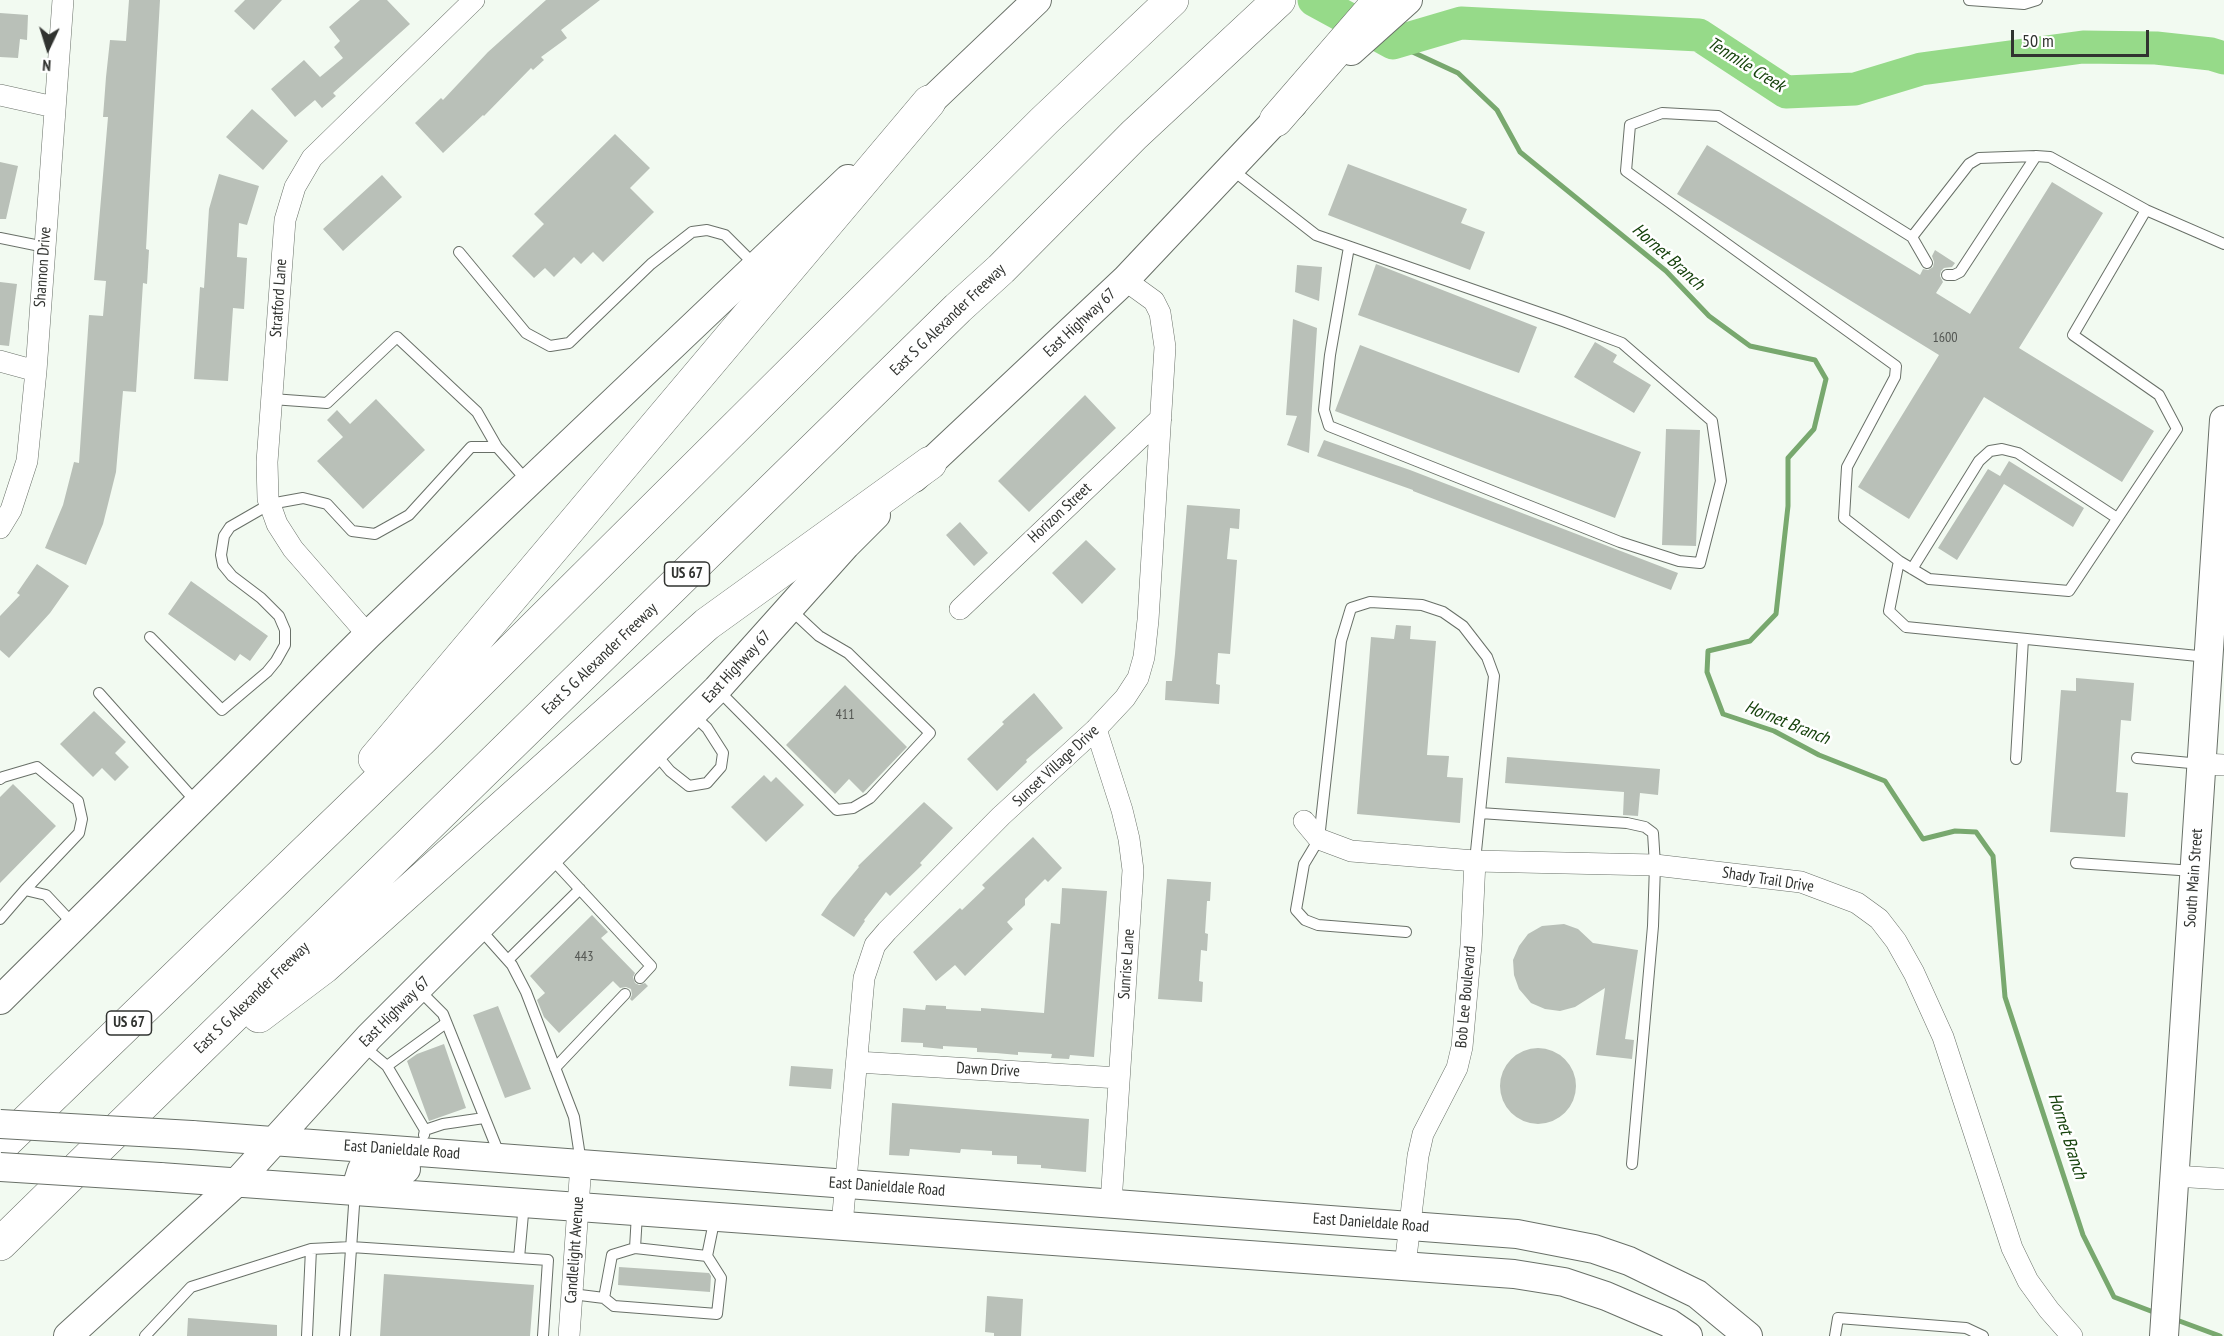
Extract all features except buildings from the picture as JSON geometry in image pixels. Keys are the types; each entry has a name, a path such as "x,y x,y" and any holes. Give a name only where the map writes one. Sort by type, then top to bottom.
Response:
{"highway":[{"name":"East S G Alexander Freeway","path":"0,1244 958,308 1001,269 1134,135 1279,0"},
{"path":"1276,120 1380,0"},
{"name":"US 67","path":"0,1147 431,730 1045,120 1165,6"},
{"path":"257,898 929,102"},
{"path":"152,1096 324,967 706,624 930,463"}],"main road":[{"path":"0,1000 368,635 1037,0"},
{"name":"East Highway 67","path":"73,1335 237,1182 362,1045 717,689 846,545 1125,280 1276,120 1408,0"},
{"name":"South Main Street","path":"2164,1336 2194,871 2213,764 2208,657 2222,480 2224,420"},
{"name":"East Danieldale Road","path":"0,1124 276,1141 423,1141 496,1157 1517,1234 1594,1249 1637,1264 1697,1294 1748,1336"},
{"path":"355,1191 363,1169 390,1167 470,1174 496,1157"},
{"path":"0,1167 1514,1274 1564,1282 1606,1296 1670,1323 1688,1336"},
{"path":"972,1235 976,1193"}],"street":[{"name":"Shannon Drive","path":"0,528 5,507 27,461 36,371 63,0"},
{"name":"Stratford Lane","path":"368,635 293,549 277,524 268,499 267,462 285,220 295,187 312,158 464,3"},
{"path":"0,95 54,107"},
{"name":"Sunset Village Drive","path":"842,1226 864,978 875,945 1001,816 1096,729 1125,698 1138,678 1144,657 1166,347 1160,313 1154,301 1125,280"},
{"path":"0,361 36,371"},
{"name":"Horizon Street","path":"960,609 1161,418"},
{"name":"Sunrise Lane","path":"1096,729 1122,810 1129,839 1132,870 1110,1203"},
{"name":"Shady Trail Drive","path":"1304,821 1319,839 1351,851 1475,861 1655,865 1801,882 1857,903 1878,919 1896,941 1914,973 1943,1037 2012,1248 2028,1281 2072,1336"},
{"name":"Bob Lee Boulevard","path":"1405,1266 1418,1156 1423,1134 1457,1068 1462,1047 1471,945 1475,861"},
{"name":"Dawn Drive","path":"857,1062 1119,1078"},
{"name":"Candlelight Avenue","path":"569,1336 581,1164"},
{"path":"2174,1176 2224,1179"}],"lane":[{"path":"1969,0 2025,4 2037,0"},
{"path":"1927,263 1912,237 1718,116 1662,113 1630,125 1626,171 1896,366 1895,377 1847,467 1844,518 1899,561 1929,579 2069,591 2177,429 2159,395 2073,335 2146,210"},
{"path":"1947,275 1960,272 2036,156"},
{"path":"1912,237 1969,164 1980,158 2036,156 2050,157 2146,210 2224,244"},
{"path":"1230,168 1316,235 1622,343 1712,421 1721,481 1700,563 1679,561 1620,542 1329,426 1324,410 1330,355 1349,247"},
{"path":"459,252 526,333 550,346 569,343 651,264 692,232 707,230 725,235 756,266"},
{"path":"0,238 45,247"},
{"path":"272,399 327,403 397,337 477,412 496,447 529,483"},
{"path":"150,637 222,710 267,672 285,645 285,630 279,616 261,598 232,576 223,565 221,555 224,536 230,527 270,504 303,498 327,504 352,531 375,534 409,515 471,447 496,447"},
{"path":"1912,569 1979,461 1990,451 2002,449 2018,453 2117,518"},
{"path":"1899,561 1889,611 1906,627 2208,657"},
{"path":"1406,932 1318,924 1305,920 1296,910 1304,864 1319,839 1341,641 1351,609 1370,602 1422,605 1443,612 1462,626 1487,657 1494,676 1475,861"},
{"path":"717,689 837,810 853,808 870,798 930,733 849,653 819,636 790,609"},
{"path":"2016,759 2024,639"},
{"path":"99,693 198,804"},
{"path":"654,752 670,771 689,786 707,783 721,767 723,753 707,728 692,714"},
{"path":"2137,758 2213,764"},
{"path":"0,779 38,767 78,801 82,819 79,833 0,918"},
{"path":"1480,813 1627,823 1645,826 1653,833 1655,865 1653,926 1632,1164"},
{"path":"550,857 651,966 640,978"},
{"path":"2076,863 2194,871"},
{"path":"508,960 580,889"},
{"path":"25,890 46,895 75,927"},
{"path":"479,927 508,960 526,992 574,1117 581,1164"},
{"path":"418,989 442,1014 484,1118 496,1157"},
{"path":"555,1068 625,993"},
{"path":"387,1066 446,1023"},
{"path":"362,1045 387,1066 423,1141 443,1124 484,1118"},
{"path":"345,1336 355,1191"},
{"path":"519,1258 524,1203"},
{"path":"635,1248 637,1211"},
{"path":"572,1294 604,1298 614,1306 717,1314 721,1278 707,1256 715,1217"},
{"path":"145,1336 191,1287 311,1249 351,1247 548,1260 543,1336"},
{"path":"604,1298 612,1255 635,1248 707,1256"},
{"path":"307,1336 311,1249"},
{"path":"1835,1336 1838,1318 1946,1331 1966,1328 1983,1336"}],"waterway":[{"name":"Tenmile Creek","path":"1314,0 1393,43 1461,23 1699,35 1786,92 1855,89 1921,69 2083,47 2156,48 2211,54 2224,58"},
{"name":"Hornet Branch","path":"1393,43 1458,73 1497,110 1520,152 1666,271 1709,316 1750,346 1815,360 1826,379 1814,429 1788,458 1788,506 1776,614 1750,641 1708,651 1707,672 1723,714 1774,731 1819,755 1885,781 1923,839 1955,831 1976,832 1993,856 2005,997 2083,1235 2114,1297 2156,1313"},
{"name":"Hornet Branch","path":"2174,1319 2220,1336"}]}
